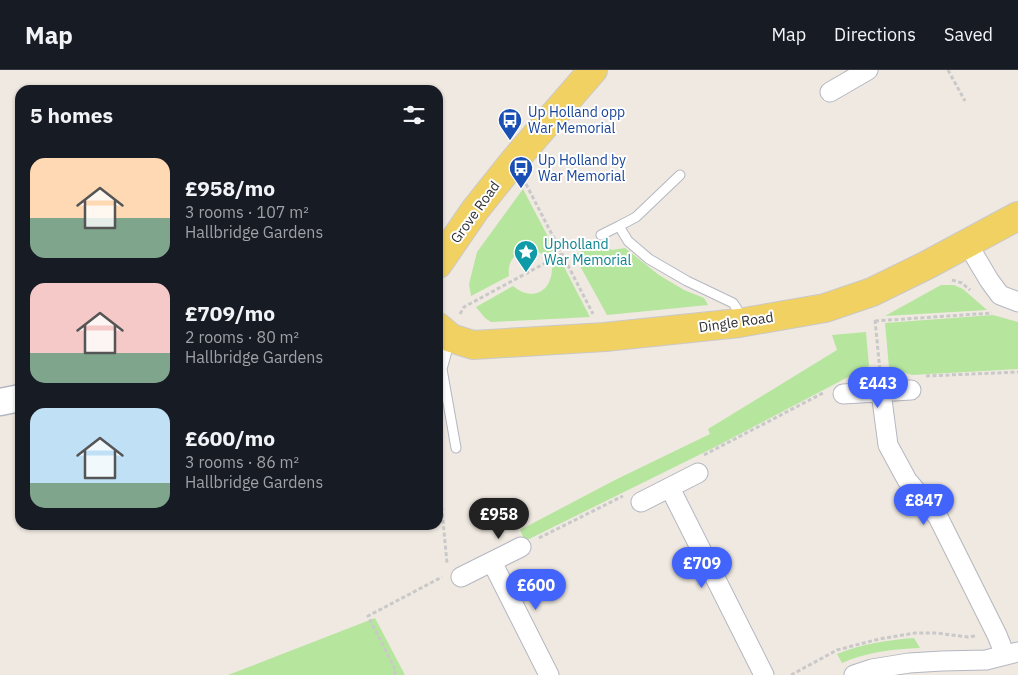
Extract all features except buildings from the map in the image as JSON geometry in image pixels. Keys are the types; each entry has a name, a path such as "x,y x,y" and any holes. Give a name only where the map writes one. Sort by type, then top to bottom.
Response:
{"main road":[{"name":"Grove Road","path":"443,257 475,210 514,161 593,70"},
{"name":"Dingle Road","path":"444,332 473,345 605,337 739,323 825,308 872,292 1018,216"}],"street":[{"path":"830,92 868,70"},
{"path":"968,243 989,280 1000,295 1018,302"},
{"path":"834,393 881,385 915,383"},
{"path":"854,675 872,669 909,663 942,661 988,668 1012,654 997,635 938,517 907,480 888,445 881,385"},
{"path":"0,402 15,399"},
{"path":"634,498 670,488 698,473"},
{"path":"670,488 764,675"},
{"path":"454,575 492,562 521,547"},
{"path":"492,562 550,675"}],"lane":[{"path":"601,236 636,217 680,175"},
{"path":"620,226 628,241 648,259 687,282 733,303 739,312 739,323"},
{"path":"443,351 444,332"},
{"path":"443,376 456,448"}],"path":[{"path":"948,70 965,101"},
{"path":"514,161 605,337"},
{"path":"464,307 562,254"},
{"path":"917,270 962,283 977,296"},
{"path":"872,292 881,385"},
{"path":"875,321 994,313 988,307"},
{"path":"915,383 1018,372"},
{"path":"704,455 834,393"},
{"path":"521,547 634,498"},
{"path":"443,521 447,564"},
{"path":"394,675 396,671 368,616 454,575"}],"green space":[{"path":"523,189 555,250 544,255 531,251 519,253 511,262 509,276 471,296 469,284 477,252"},
{"path":"600,242 612,250 625,248 659,275 684,290 704,298 708,305 607,315 574,255"},
{"path":"562,263 590,317 491,322 476,307 513,286 527,293 534,294 540,292 549,283 552,268"},
{"path":"941,285 954,285 963,289 987,310 885,316"},
{"path":"993,315 1018,322 1018,369 912,375 889,368 885,323"},
{"path":"866,332 869,366 717,446 525,541 520,530 615,480 710,434 708,429 837,350 832,335"},
{"path":"375,618 405,675 228,675"},
{"path":"914,638 920,648 880,652 842,663 837,654 875,643"}],"place":[{"name":"Up Holland opp War Memorial","path":"510,141"},
{"name":"Up Holland by War Memorial","path":"521,189"},
{"name":"Upholland War Memorial","path":"526,273"}]}
